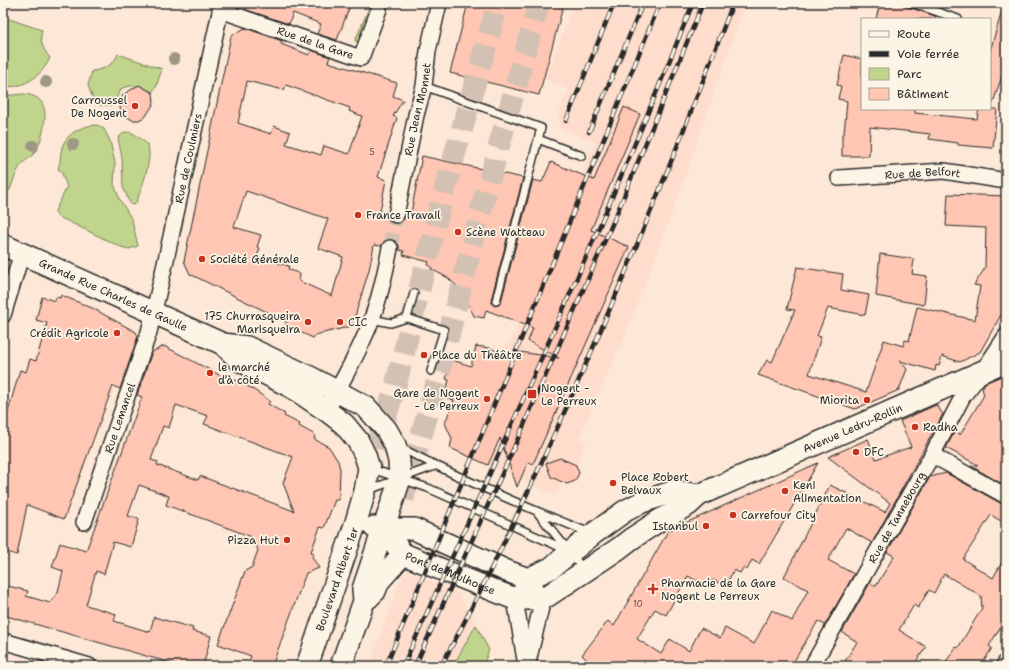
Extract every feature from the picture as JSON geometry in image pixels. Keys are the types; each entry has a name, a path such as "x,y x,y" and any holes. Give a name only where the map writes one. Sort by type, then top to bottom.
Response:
{"street":[{"name":"Rue Jean Monnet","path":"396,215 416,115 424,86 428,51 439,3"},
{"name":"Rue de la Gare","path":"221,7 360,58 379,8"},
{"name":"Rue de Coulmiers","path":"154,313 166,264 221,7"},
{"name":"Rue de Belfort","path":"839,178 944,171 1006,181"},
{"path":"327,411 355,358 372,319 385,274 390,248"},
{"name":"Grande Rue Charles de Gaulle","path":"12,250 223,344 247,347 337,391 366,407 386,428 395,445 399,461 400,479"},
{"path":"3,315 12,250"},
{"name":"Rue Lemancel","path":"84,522 149,332 154,313"},
{"name":"Rue de Tannebourg","path":"812,666 932,455 963,396 983,371 1006,336"},
{"name":"Grande Rue Charles de Gaulle","path":"223,344 239,360 293,388 344,424 358,441 365,455 369,468"},
{"name":"Avenue Ledru-Rollin","path":"543,599 660,520 688,505 699,494 1006,361"},
{"path":"932,455 1006,496"},
{"path":"364,491 369,468"},
{"path":"341,666 364,602 363,589 400,479"},
{"name":"Boulevard Albert 1er","path":"307,666 356,522 364,491"},
{"path":"527,666 515,599 528,579 551,568 593,534 625,511 642,502 674,491 699,494"},
{"name":"Avenue Ledru-Rollin","path":"631,539 638,526 667,504 674,491"},
{"path":"356,522 383,529"},
{"name":"Pont de Mulhouse","path":"383,529 403,554 515,599"},
{"name":"Pont de Mulhouse","path":"383,529 414,529 528,579"},
{"path":"364,602 375,591 379,581 403,554"},
{"path":"528,579 543,599"},
{"path":"515,599 543,599"},
{"path":"527,666 543,599"},
{"path":"3,641 89,666"},
{"path":"1004,666 1006,662"}],"lane":[{"path":"912,3 955,18"},
{"path":"424,86 541,128 496,301"},
{"path":"538,139 582,156"},
{"path":"407,318 414,293"},
{"path":"372,319 391,323 407,318 444,330 432,371"},
{"path":"395,445 435,466 538,512 593,534"},
{"path":"364,491 435,466"},
{"path":"369,468 433,490 571,552"},
{"path":"538,512 585,571"}],"shaded area":[{"path":"575,3 745,3 685,178 626,333 578,439 586,443 576,465 579,473 576,481 567,484 561,482 555,495 480,462 481,458 473,455 471,458 460,453 461,450 454,450 450,448 454,433 496,351 511,341 595,143 567,130 558,128 561,120 557,118 569,89 545,79"},
{"path":"409,572 459,594 476,625 453,666 369,666 403,575"}],"green space":[{"path":"371,3 385,3 367,42 355,41"},
{"path":"3,17 42,30 42,45 50,58 41,72 32,80 22,85 3,87"},
{"path":"118,54 162,69 156,87 152,92 137,86 122,88 112,105 99,105 93,99 88,85 92,71 108,66 114,61"},
{"path":"22,94 30,95 41,101 45,111 43,132 35,152 20,167 10,190 5,191 3,190 3,96"},
{"path":"97,125 104,129 110,141 115,163 114,184 119,198 132,220 138,246 129,249 121,247 57,216 55,211 67,187 61,171 58,169 64,142 81,128"},
{"path":"125,132 135,134 147,144 149,150 148,165 144,182 134,205 130,204 123,187 122,158 118,138"},
{"path":"476,625 489,650 483,666 453,666"}],"building":[{"path":"243,3 351,3 337,40 317,34 321,24 293,13 289,24 247,10"},
{"path":"468,3 564,3 539,95 450,73"},
{"path":"880,3 896,3 935,16 935,18 876,18"},
{"path":"1002,11 1006,12 1006,64 993,103 991,103 991,48"},
{"path":"245,28 282,41 281,44 309,55 311,50 330,57 328,62 397,83 393,96 403,100 393,116 397,118 378,177 386,180 380,211 387,213 390,222 394,224 398,224 405,217 410,218 422,156 523,178 491,300 492,304 495,306 499,305 501,302 533,180 542,182 551,162 594,180 624,107 640,114 591,230 629,247 533,464 528,462 517,487 500,438 488,465 450,448 452,439 445,423 454,400 444,397 449,380 446,379 452,360 471,366 476,346 490,348 511,358 520,352 559,358 528,341 533,328 486,310 484,318 474,316 461,290 448,278 431,269 432,267 428,265 429,262 403,255 404,251 399,250 399,245 391,239 387,239 381,246 374,245 369,270 352,326 315,335 313,338 285,325 287,322 190,274 184,261 231,36","holes":["247,81 284,90 286,85 350,108 349,111 362,116 349,154 324,146 321,155 286,144 290,132 274,126 271,134 238,123","246,191 328,219 318,248 343,257 332,296 299,281 300,274 288,269 289,266 257,257 260,248 257,247 261,235 234,227"]},
{"path":"844,55 861,59 861,110 915,110 915,113 977,119 979,110 997,109 993,148 958,145 958,143 929,139 930,134 870,127 869,156 842,156 842,134 844,134 847,101 838,99 841,86 837,85"},
{"name":"Carroussel De Nogent","path":"139,85 153,93 154,103 146,116 139,120 132,120 123,114 120,108 120,100 124,94"},
{"path":"948,194 1006,196 1006,306 980,352 960,362 942,356 939,366 936,365 935,371 900,361 907,369 899,390 855,409 758,375 767,360 772,362 795,310 787,309 797,267 843,274 841,290 869,295 865,315 828,308 817,336 821,337 809,374 866,392 884,340 903,346 905,340 909,341 917,307 975,320 980,286 974,285 985,268 986,228 946,226"},
{"path":"880,254 914,259 912,274 927,276 924,305 876,296"},
{"path":"61,295 92,308 136,332 138,336 120,389 113,386 64,519 27,505 17,555 3,551 3,429 20,370 26,372 30,359 36,361 47,323 36,320 42,297 55,301 56,297 60,298"},
{"path":"164,346 227,379 228,376 251,388 270,401 268,404 285,414 284,416 300,424 299,426 315,435 314,439 329,447 338,461 340,469 339,500 335,500 324,528 320,527 311,552 314,554 312,557 319,568 306,573 272,666 247,666 251,656 218,644 245,571 252,567 258,550 252,537 166,505 169,496 139,485 128,516 139,519 131,547 113,542 104,574 96,571 86,605 116,614 114,621 150,632 154,617 193,628 192,631 211,636 203,666 181,666 3,615 3,595 6,596 8,586 28,591 26,596 50,603 58,592 63,571 52,567 60,543 86,551 142,397 137,395 152,352","holes":["176,405 208,416 204,424 293,457 283,483 294,511 200,476 198,480 157,465 158,462 151,460 163,426 169,428"]},
{"path":"1006,374 1006,443 1002,452 1004,453 1000,459 1006,463 1006,486 971,466 978,465 946,448 956,429 960,435 984,395 982,388 985,383"},
{"path":"936,405 943,414 872,543 846,528 828,560 854,574 825,625 818,621 791,666 583,666 587,660 582,655 608,621 614,626 668,531 818,463 759,564 752,560 747,570 743,568 740,573 734,570 725,586 713,580 708,587 688,576 666,615 655,609 637,639 661,654 670,639 689,651 701,628 720,638 725,628 754,644 772,610 792,621 808,590 784,577 830,485 885,512 890,503 828,457 868,439 876,459 911,447 900,421"},
{"path":"560,458 576,465 579,473 575,481 567,484 551,477 546,463"},
{"path":"946,473 1006,505 1006,524 991,515 963,559 993,578 1006,555 1006,618 989,646 992,648 981,666 943,666 956,647 958,648 982,608 981,596 944,574 934,593 929,590 918,608 914,605 899,630 926,647 913,666 842,666 857,642 842,632 870,583 876,586 894,556 887,552 930,477"}],"tunnel":[{"path":"366,480 396,384 441,202 498,3"},
{"path":"403,499 435,388 480,214 539,3"},
{"path":"390,248 396,215"}],"railway":[{"path":"566,121 614,3"},
{"path":"589,132 643,3"},
{"path":"386,666 660,3"},
{"path":"403,666 515,419 588,253 693,3"},
{"path":"415,666 516,443 617,213 703,3"},
{"path":"441,666 531,485 605,320 692,109 733,3"}],"place":[{"name":"Carroussel De Nogent","path":"135,106"},
{"name":"France Travail","path":"358,215"},
{"name":"Scène Watteau","path":"458,232"},
{"name":"Société Générale","path":"202,259"},
{"name":"175 Churrasqueira Marisqueira","path":"308,322"},
{"name":"CIC","path":"340,322"},
{"name":"Crédit Agricole","path":"117,333"},
{"name":"Place du Théâtre","path":"424,355"},
{"name":"le marché d'à côté","path":"210,373"},
{"name":"Nogent - Le Perreux","path":"532,394"},
{"name":"Gare de Nogent - Le Perreux","path":"487,399"},
{"name":"Miorita","path":"867,400"},
{"name":"Radha","path":"915,427"},
{"name":"DFC","path":"856,452"},
{"name":"Place Robert Belvaux","path":"613,483"},
{"name":"Keni Alimentation","path":"785,491"},
{"name":"Carrefour City","path":"733,515"},
{"name":"Istanbul","path":"706,526"},
{"name":"Pizza Hut","path":"287,540"},
{"name":"Pharmacie de la Gare Nogent Le Perreux","path":"653,589"}]}
